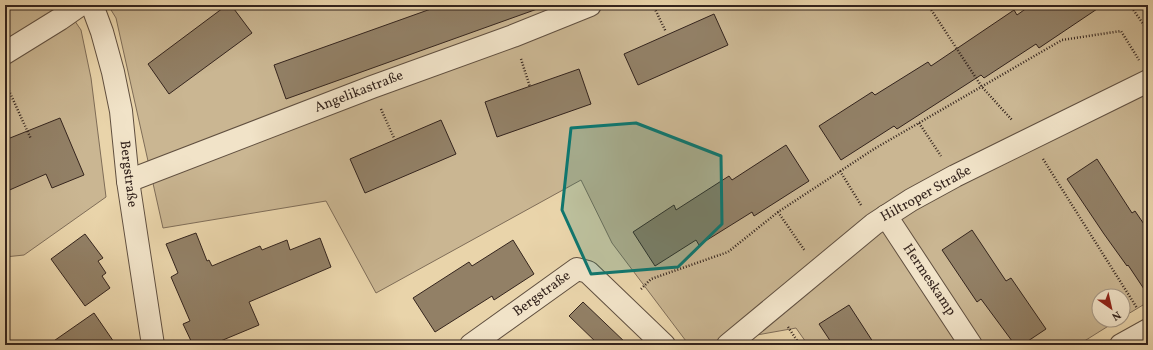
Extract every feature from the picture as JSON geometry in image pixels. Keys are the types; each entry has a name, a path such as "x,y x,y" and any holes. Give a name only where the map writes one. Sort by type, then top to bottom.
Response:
{"street":[{"path":"5,53 80,5"},
{"name":"Bergstraße","path":"92,5 102,32 113,72 121,111 128,181 152,345"},
{"name":"Angelikastraße","path":"128,181 372,86 513,36 590,5"},
{"name":"Hiltroper Straße","path":"728,345 880,220 911,200 955,176 1030,140 1144,71"},
{"name":"Hermeskamp","path":"880,220 971,345"},
{"name":"Bergstraße","path":"471,345 577,269 588,272 664,345"},
{"path":"1121,345 1144,321"}],"path":[{"path":"653,5 666,32"},
{"path":"928,5 982,88 1030,140 1144,321"},
{"path":"1130,5 1148,31"},
{"path":"623,305 651,279 728,252 778,212 874,149 982,88 1062,40 1121,31 1144,71"},
{"path":"513,36 530,87"},
{"path":"5,82 31,139"},
{"path":"372,86 394,138"},
{"path":"919,124 955,176"},
{"path":"840,171 880,220"},
{"path":"778,212 818,270"}],"highlighted area":[{"path":"636,123 721,156 722,224 678,267 591,274 562,210 571,128"}],"shaded area":[{"path":"5,5 64,5 81,30 91,78 106,197 24,255 5,257"},
{"path":"108,5 1148,5 1148,302 1131,312 1131,288 1091,288 1091,328 1105,328 1078,345 808,345 796,328 701,345 689,345 612,243 581,180 376,293 326,201 163,228 116,18"}],"building":[{"path":"227,5 231,5 252,33 169,94 148,64"},
{"path":"442,5 540,5 540,8 286,99 274,65"},
{"path":"1031,5 1103,5 1039,48 1036,44 984,78 981,75 897,129 894,126 841,160 819,126 872,92 875,95 928,62 931,66 1014,10 1017,15"},
{"path":"714,14 728,45 638,85 624,54"},
{"path":"579,69 591,104 497,137 485,102"},
{"path":"60,118 84,175 52,188 46,174 5,192 5,140"},
{"path":"441,120 456,154 365,193 350,159"},
{"path":"786,145 809,181 754,216 752,212 699,245 696,240 655,266 633,232 674,205 676,210 729,176 732,180"},
{"path":"1097,159 1132,213 1135,211 1148,230 1148,295 1067,179"},
{"path":"972,230 1006,281 1011,278 1046,329 1022,345 1015,345 981,299 977,302 942,250"},
{"path":"196,233 207,261 209,260 212,266 260,246 262,250 287,240 290,250 320,238 331,267 249,302 259,325 211,345 193,345 183,324 190,321 171,277 178,273 166,244"},
{"path":"85,234 103,258 98,261 106,273 102,276 110,288 85,306 51,259"},
{"path":"513,240 534,274 494,300 492,296 435,332 413,298 469,262 472,266"},
{"path":"583,302 628,345 599,345 569,316"},
{"path":"849,305 875,345 833,345 819,324"},
{"path":"94,313 116,345 48,345"}]}
